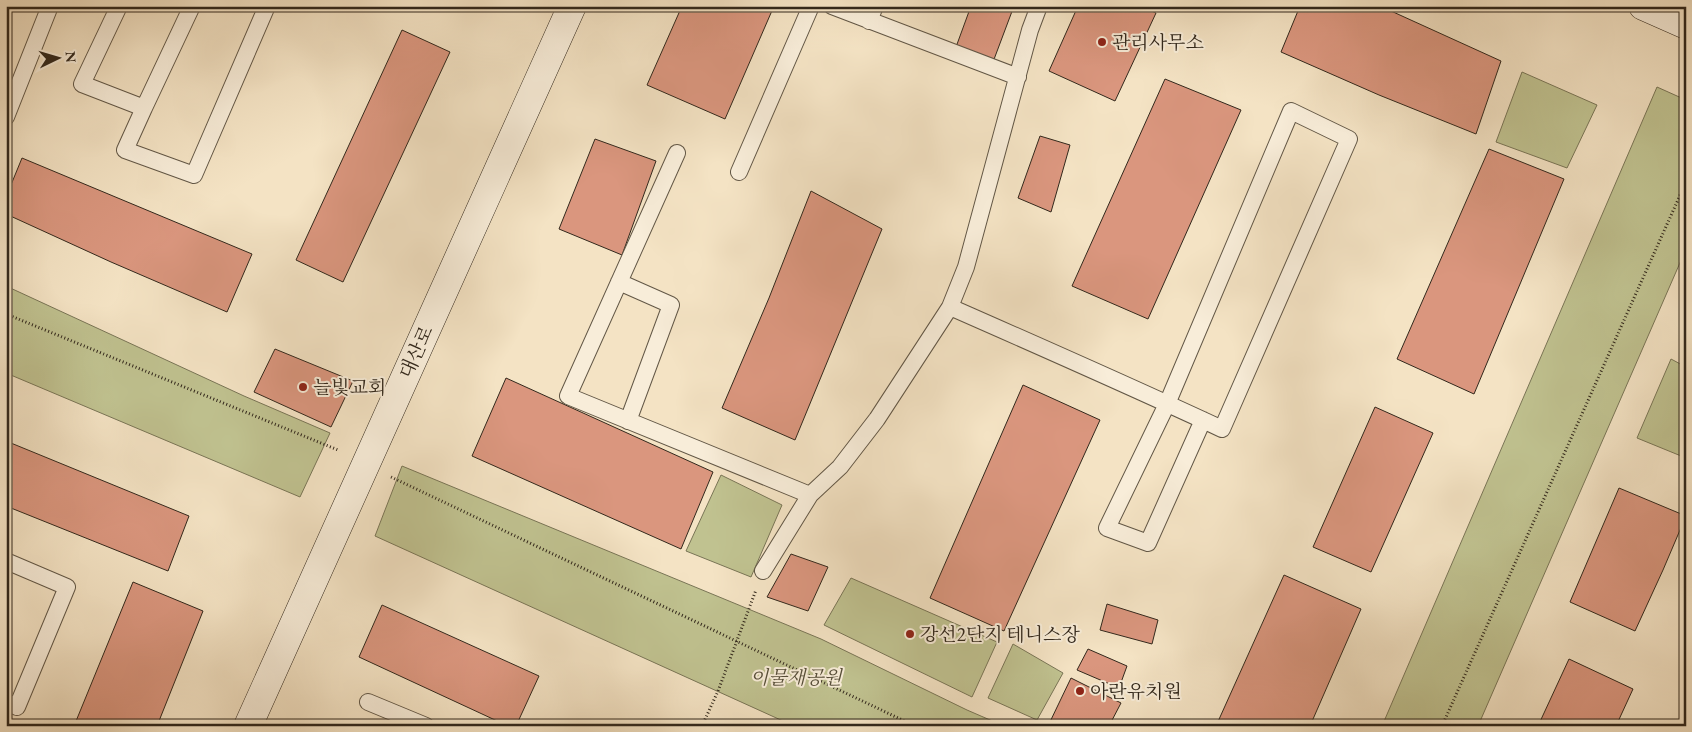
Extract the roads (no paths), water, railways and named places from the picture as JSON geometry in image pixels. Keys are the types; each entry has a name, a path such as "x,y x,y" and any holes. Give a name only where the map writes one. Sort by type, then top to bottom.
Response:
{"main road":[{"name":"대산로","path":"248,726 572,6"},
{"path":"1642,6 1686,25"}],"lane":[{"path":"6,117 50,6"},
{"path":"119,6 82,84 144,108"},
{"path":"192,6 125,150 194,175 267,6"},
{"path":"739,172 811,6"},
{"path":"832,6 872,13 1018,77"},
{"path":"763,571 810,495 840,467 876,419 950,307 966,268 1030,30 1040,6"},
{"path":"950,307 1167,404 1222,429 1349,139 1292,111 1167,404 1107,528 1148,543 1202,420"},
{"path":"677,153 568,396 810,495"},
{"path":"619,282 671,305 628,422"},
{"path":"6,561 68,587 16,707 6,702"},
{"path":"368,702 426,726"}],"place":[{"name":"관리사무소","path":"1102,42"},
{"name":"늘빛교회","path":"303,387"},
{"name":"강선2단지 테니스장","path":"910,634"},
{"name":"아란유치원","path":"1080,691"}],"park label":[{"name":"이물재공원","path":"796,677"}]}
